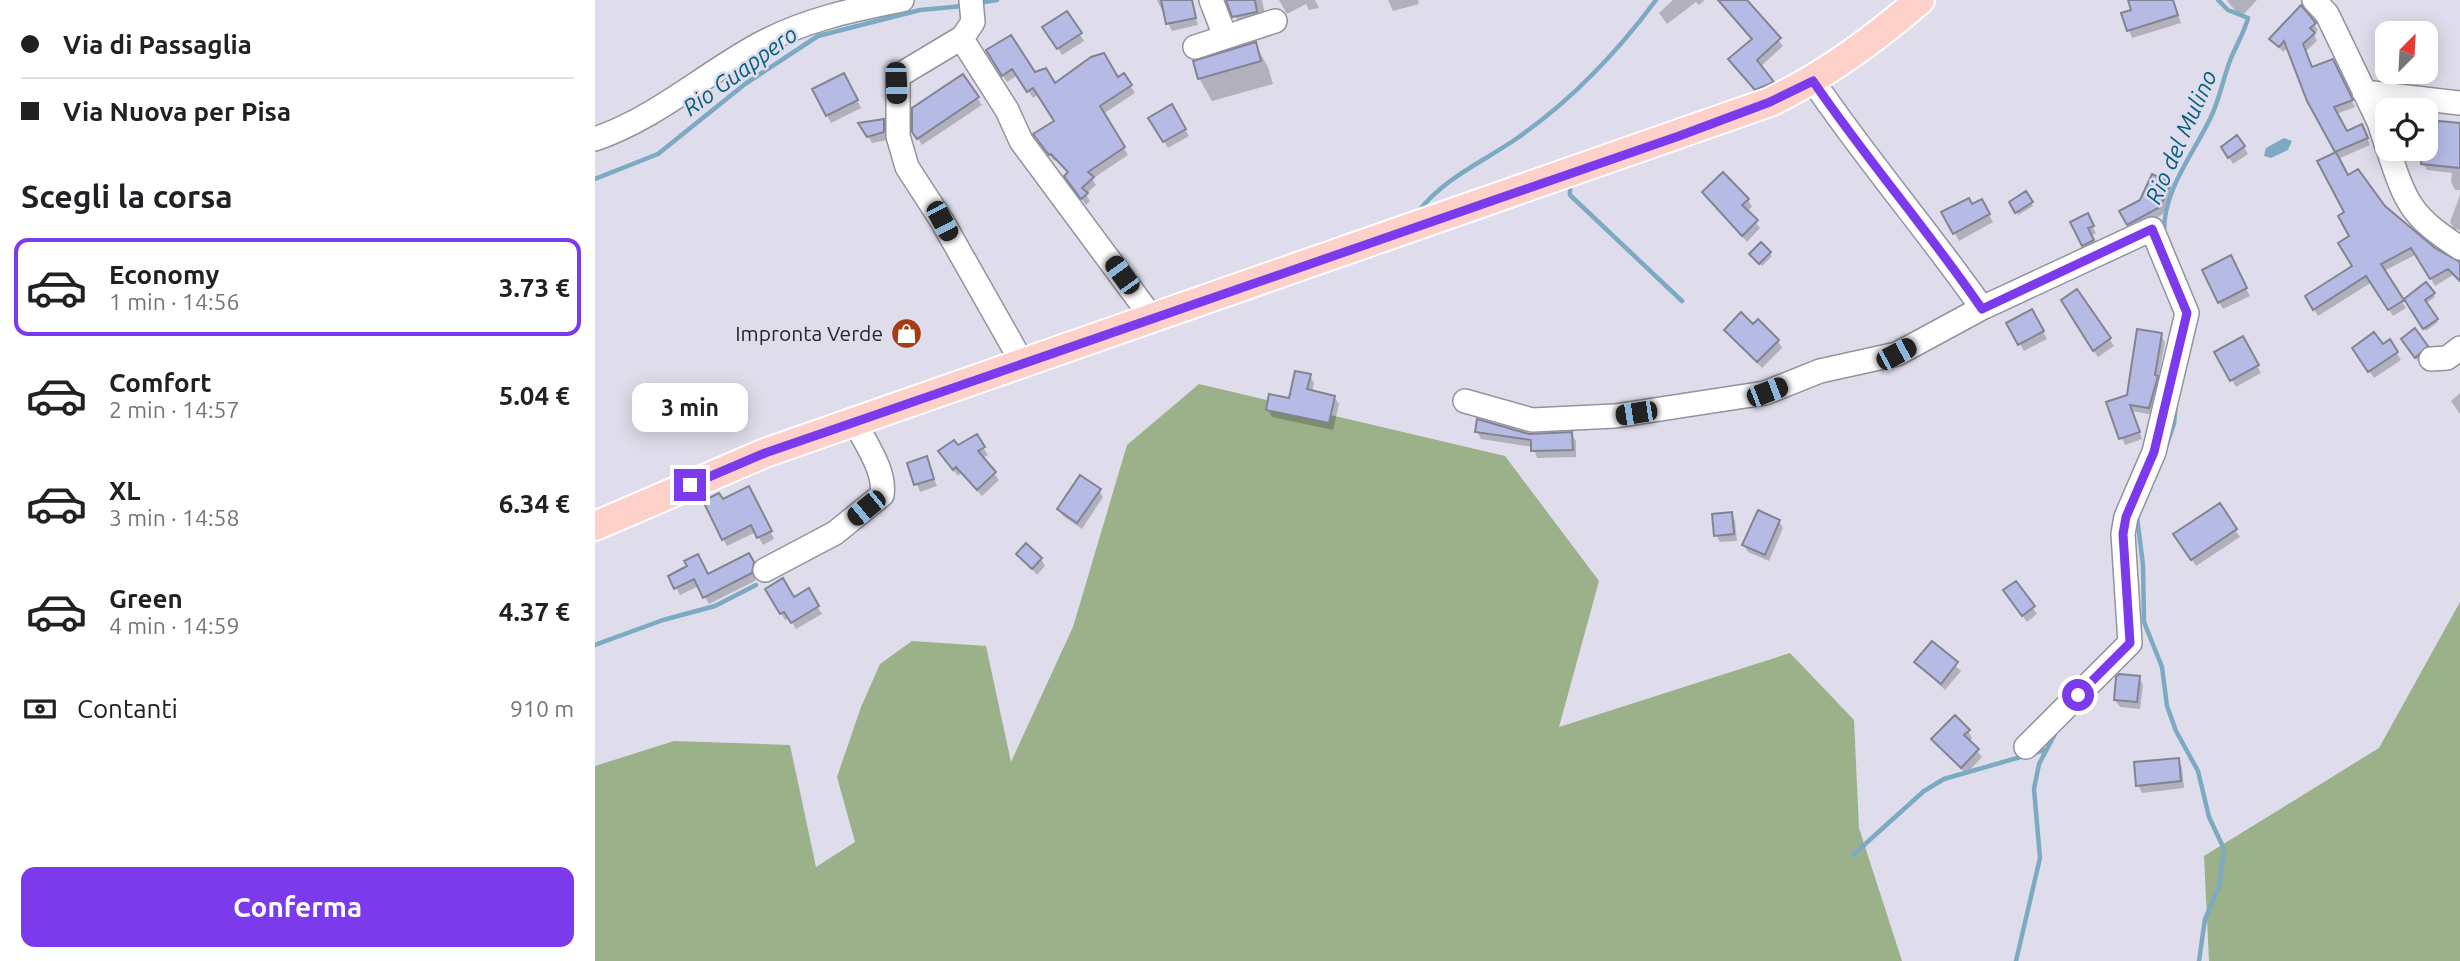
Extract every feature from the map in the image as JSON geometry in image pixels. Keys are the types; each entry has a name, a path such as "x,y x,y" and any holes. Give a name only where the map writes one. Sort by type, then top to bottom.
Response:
{"main road":[{"path":"595,526 765,453 1770,102 1813,81 1861,48 1920,0"}],"street":[{"path":"595,139 618,131 679,98 757,46 800,25 833,13 902,0"},
{"path":"1211,0 1225,36"},
{"path":"2314,0 2327,14 2375,119"},
{"path":"972,8 963,37 898,76 898,136 907,167 942,221 1023,364"},
{"path":"1195,47 1275,21"},
{"path":"963,37 1007,110 1021,141 1153,319"},
{"path":"1813,81 1892,190 1949,260 1982,309"},
{"path":"2364,92 2460,103"},
{"path":"2392,161 2418,218 2451,242"},
{"path":"1465,401 1532,420 1615,416 1765,393 1820,371 1896,354 1982,309 2152,229 2187,313 2154,452 2125,526 2130,643 2027,747"},
{"path":"2431,359 2447,358 2460,348"},
{"path":"765,570 835,533 882,495 879,470 855,422"}],"green space":[{"path":"1199,384 1505,456 1599,581 1559,727 1790,653 1854,720 1859,828 1902,961 595,961 595,766 674,741 790,745 816,867 855,842 837,777 861,707 880,664 912,641 986,646 1011,762 1073,627 1127,445"},
{"path":"2460,602 2460,961 2209,961 2204,856 2379,748"}],"water":[{"path":"2284,138 2292,141 2288,150 2271,158 2264,156 2266,148"}],"building":[{"path":"1161,0 1192,0 1196,18 1166,24"},
{"path":"1226,0 1255,0 1257,12 1232,17"},
{"path":"1718,0 1747,0 1781,38 1757,60 1774,82 1755,90 1728,59 1752,39"},
{"path":"2128,0 2173,0 2178,15 2127,31 2121,13 2131,10"},
{"path":"2301,5 2316,23 2310,28 2315,33 2303,44 2312,67 2333,59 2353,100 2334,107 2347,131 2362,124 2368,138 2335,152 2307,101 2284,41 2279,47 2269,39"},
{"path":"1067,11 1082,33 1057,49 1042,27"},
{"path":"1011,35 1035,72 1046,68 1055,83 1091,57 1104,53 1118,77 1124,73 1132,85 1100,106 1125,147 1088,172 1094,177 1082,188 1088,193 1081,199 1064,176 1068,172 1049,155 1033,134 1054,121 1033,88 1027,92 1012,69 1002,76 986,50"},
{"path":"1256,42 1261,61 1198,79 1193,61"},
{"path":"844,73 858,100 826,116 812,89"},
{"path":"963,74 979,97 917,139 912,132 912,108"},
{"path":"1172,104 1186,129 1163,142 1148,118"},
{"path":"884,119 884,132 867,137 858,123"},
{"path":"2438,122 2460,123 2460,168 2421,164 2421,161 2438,161"},
{"path":"2237,135 2245,146 2228,158 2221,147"},
{"path":"2336,152 2348,175 2358,169 2385,206 2435,248 2460,262 2460,281 2448,269 2430,279 2411,248 2381,264 2404,300 2388,310 2366,276 2313,310 2305,296 2352,266 2338,243 2349,236 2338,216 2344,212 2317,161"},
{"path":"1723,172 1749,199 1742,205 1758,220 1742,236 1702,192"},
{"path":"2152,174 2171,183 2160,207 2127,225 2119,211 2140,200"},
{"path":"2026,191 2033,202 2015,213 2009,202"},
{"path":"1969,198 1972,204 1982,199 1990,214 1953,234 1941,212"},
{"path":"2088,213 2094,226 2088,228 2094,240 2082,246 2070,222"},
{"path":"1761,242 1771,252 1759,264 1749,254"},
{"path":"2231,255 2247,288 2218,303 2202,270"},
{"path":"2426,282 2435,293 2425,300 2438,319 2423,329 2404,299"},
{"path":"2077,289 2111,338 2093,351 2061,300"},
{"path":"2032,309 2044,331 2018,345 2006,323"},
{"path":"1741,312 1753,324 1758,319 1779,340 1757,362 1724,330"},
{"path":"2415,328 2428,346 2415,358 2401,339"},
{"path":"2137,329 2162,333 2155,375 2158,376 2149,408 2130,405 2140,432 2119,439 2106,402 2127,395"},
{"path":"2374,332 2383,344 2390,339 2398,352 2368,372 2352,348"},
{"path":"2243,336 2259,365 2230,381 2214,352"},
{"path":"1295,371 1311,374 1307,389 1335,396 1329,423 1266,410 1269,394 1289,398"},
{"path":"1477,419 1529,434 1572,432 1573,450 1531,451 1531,440 1475,432"},
{"path":"977,434 985,447 978,451 996,472 977,490 956,467 953,470 938,451 954,440 958,445"},
{"path":"927,456 934,479 914,485 907,463"},
{"path":"1080,475 1101,489 1077,523 1057,509"},
{"path":"749,486 772,531 757,538 751,525 722,540 703,501 719,493 723,499"},
{"path":"2220,503 2237,529 2191,560 2173,534"},
{"path":"1758,510 1780,520 1765,555 1742,545"},
{"path":"1732,512 1734,534 1714,536 1712,514"},
{"path":"1026,543 1042,558 1032,569 1016,554"},
{"path":"749,553 754,562 752,573 703,598 694,579 674,589 668,576 687,566 684,561 698,554 708,574"},
{"path":"783,578 794,597 809,588 819,606 791,623 784,612 780,614 765,589"},
{"path":"2016,581 2035,606 2022,616 2003,590"},
{"path":"1932,641 1958,662 1941,684 1914,662"},
{"path":"2119,674 2140,676 2137,702 2114,700 2116,677"},
{"path":"1955,715 1970,730 1964,735 1979,749 1961,768 1931,739"},
{"path":"2179,758 2181,781 2136,786 2134,762"}],"waterway":[{"name":"Rio Guappero","path":"979,3 997,0"},
{"path":"1418,212 1451,180 1516,139 1574,93 1609,58 1656,0"},
{"name":"Rio del Mulino","path":"2164,233 2173,188 2213,111 2248,18 2228,10 2218,0"},
{"name":"Rio Guappero","path":"595,179 658,154 745,84 818,36 920,10 963,6"},
{"path":"1570,187 1570,195 1682,301"},
{"name":"Rio del Mulino","path":"2164,452 2174,424 2176,403"},
{"path":"2137,517 2143,565 2144,622 2162,667 2167,706 2176,731 2198,771 2209,817 2224,849 2219,887 2205,919 2199,961"},
{"path":"595,645 663,620 715,606 756,585"},
{"name":"Rio del Mulino","path":"2016,961 2040,858 2034,789 2039,764 2056,732"},
{"path":"1853,855 1924,791 1944,779 2045,750"}],"place":[{"name":"Impronta Verde","path":"906,334"}],"route":[{"path":"690,485 765,453 1679,136 1770,102 1813,81 1892,190 1949,260 1982,309 2131,236 2152,229 2187,313 2171,370 2154,452 2126,517 2123,534 2130,643 2078,695"}]}
